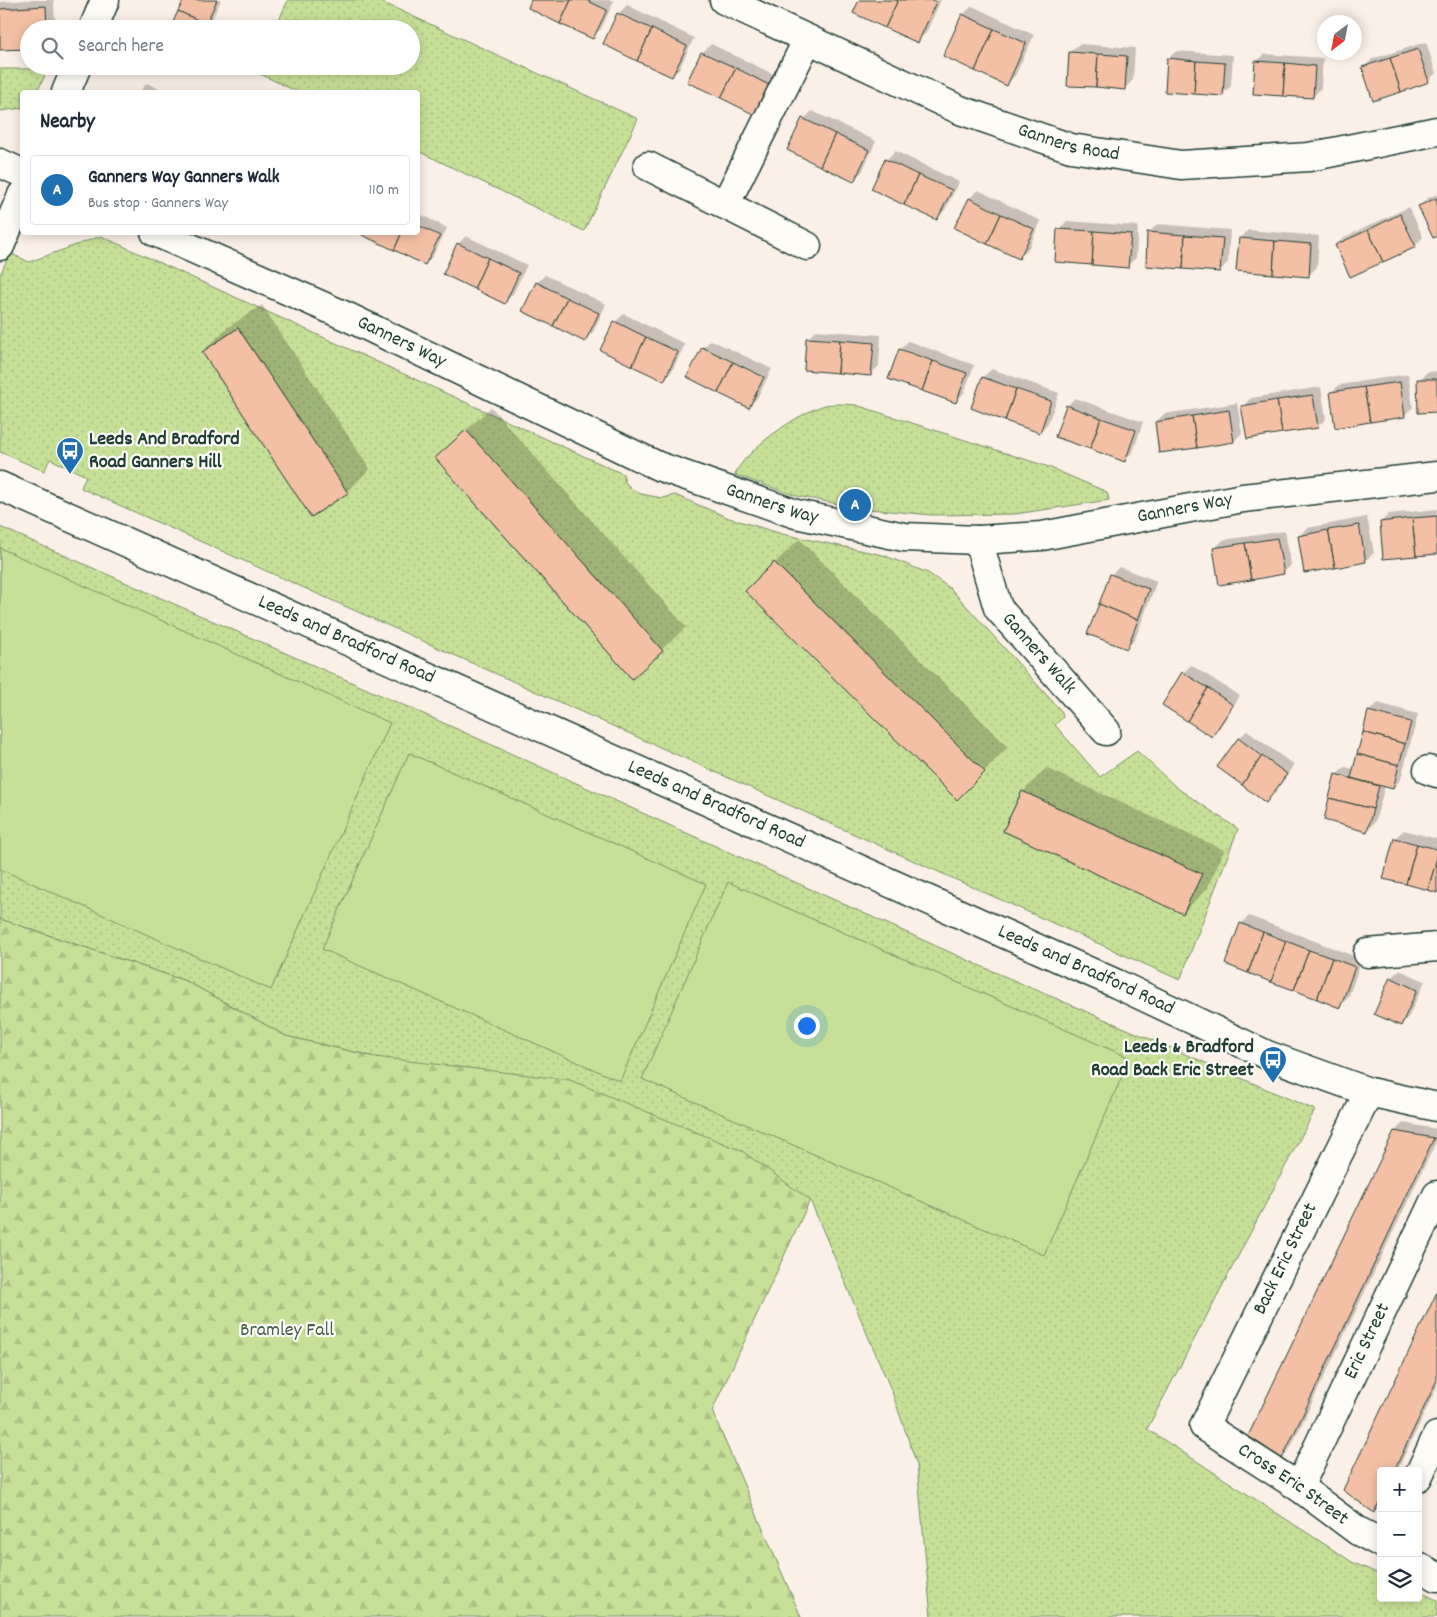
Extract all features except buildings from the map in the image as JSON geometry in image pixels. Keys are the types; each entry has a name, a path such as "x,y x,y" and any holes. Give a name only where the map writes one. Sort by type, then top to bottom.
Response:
{"street":[{"path":"97,20 105,0"},
{"name":"Ganners Road","path":"724,0 960,110 1070,148 1181,165 1309,157 1437,131"},
{"path":"725,205 808,39"},
{"path":"67,90 73,75"},
{"path":"0,163 20,172"},
{"path":"648,166 807,246"},
{"path":"0,246 20,200"},
{"name":"Ganners Way","path":"162,235 350,318 658,466 796,514 904,537 978,540 1042,536 1242,498 1437,476"},
{"name":"Leeds and Bradford Road","path":"0,486 1117,984 1266,1055 1368,1092 1437,1106"},
{"name":"Ganners Walk","path":"978,540 998,608 1106,732"},
{"path":"1368,954 1437,947"},
{"name":"Back Eric Street","path":"1204,1426 1368,1092"},
{"name":"Eric Street","path":"1299,1487 1437,1195"},
{"name":"Cross Eric Street","path":"1204,1426 1299,1487 1358,1531 1377,1541"},
{"path":"1422,1468 1437,1436"},
{"path":"1422,1568 1437,1577"}],"green space":[{"path":"288,0 377,0 638,119 584,231 420,152 420,90 294,90 262,75 420,75 420,20 279,20"},
{"path":"0,69 20,69 20,75 45,75 38,90 20,90 20,108 0,111"},
{"path":"101,236 623,474 625,482 641,494 662,498 675,495 729,518 782,534 883,555 928,573 951,589 1062,712 1063,717 1055,725 1100,777 1137,751 1177,788 1238,829 1180,980 81,488 86,476 50,459 44,471 0,452 0,275 10,253 29,262","holes":["238,328 347,493 312,517 202,352","466,430 663,651 632,679 435,458","774,562 985,772 957,800 746,591","1022,791 1201,874 1184,913 1003,831"]},
{"path":"825,405 856,405 1046,466 1107,492 1109,500 1015,514 931,515 859,508 797,496 735,475 740,465 760,444 788,424 814,409"},
{"path":"0,527 428,716 976,964 1315,1110 1147,1429 1352,1562 1377,1573 1377,1602 1422,1602 1422,1593 1437,1600 1437,1617 931,1617 917,1465 892,1392 810,1200 375,1057 286,1036 186,981 0,919"},
{"path":"0,548 390,723 271,990 0,869"},
{"path":"409,753 706,884 620,1081 322,949"},
{"path":"728,882 1130,1058 1044,1255 642,1079"},
{"name":"Bramley Fall","path":"0,919 186,981 286,1036 375,1057 570,1080 742,1151 810,1200 712,1411 801,1617 0,1617"}],"place":[{"name":"Leeds And Bradford Road Ganners Hill","path":"70,475"},
{"name":"Ganners Way Ganners Walk","path":"855,505"},
{"name":"Leeds & Bradford Road Back Eric Street","path":"1273,1084"}]}
